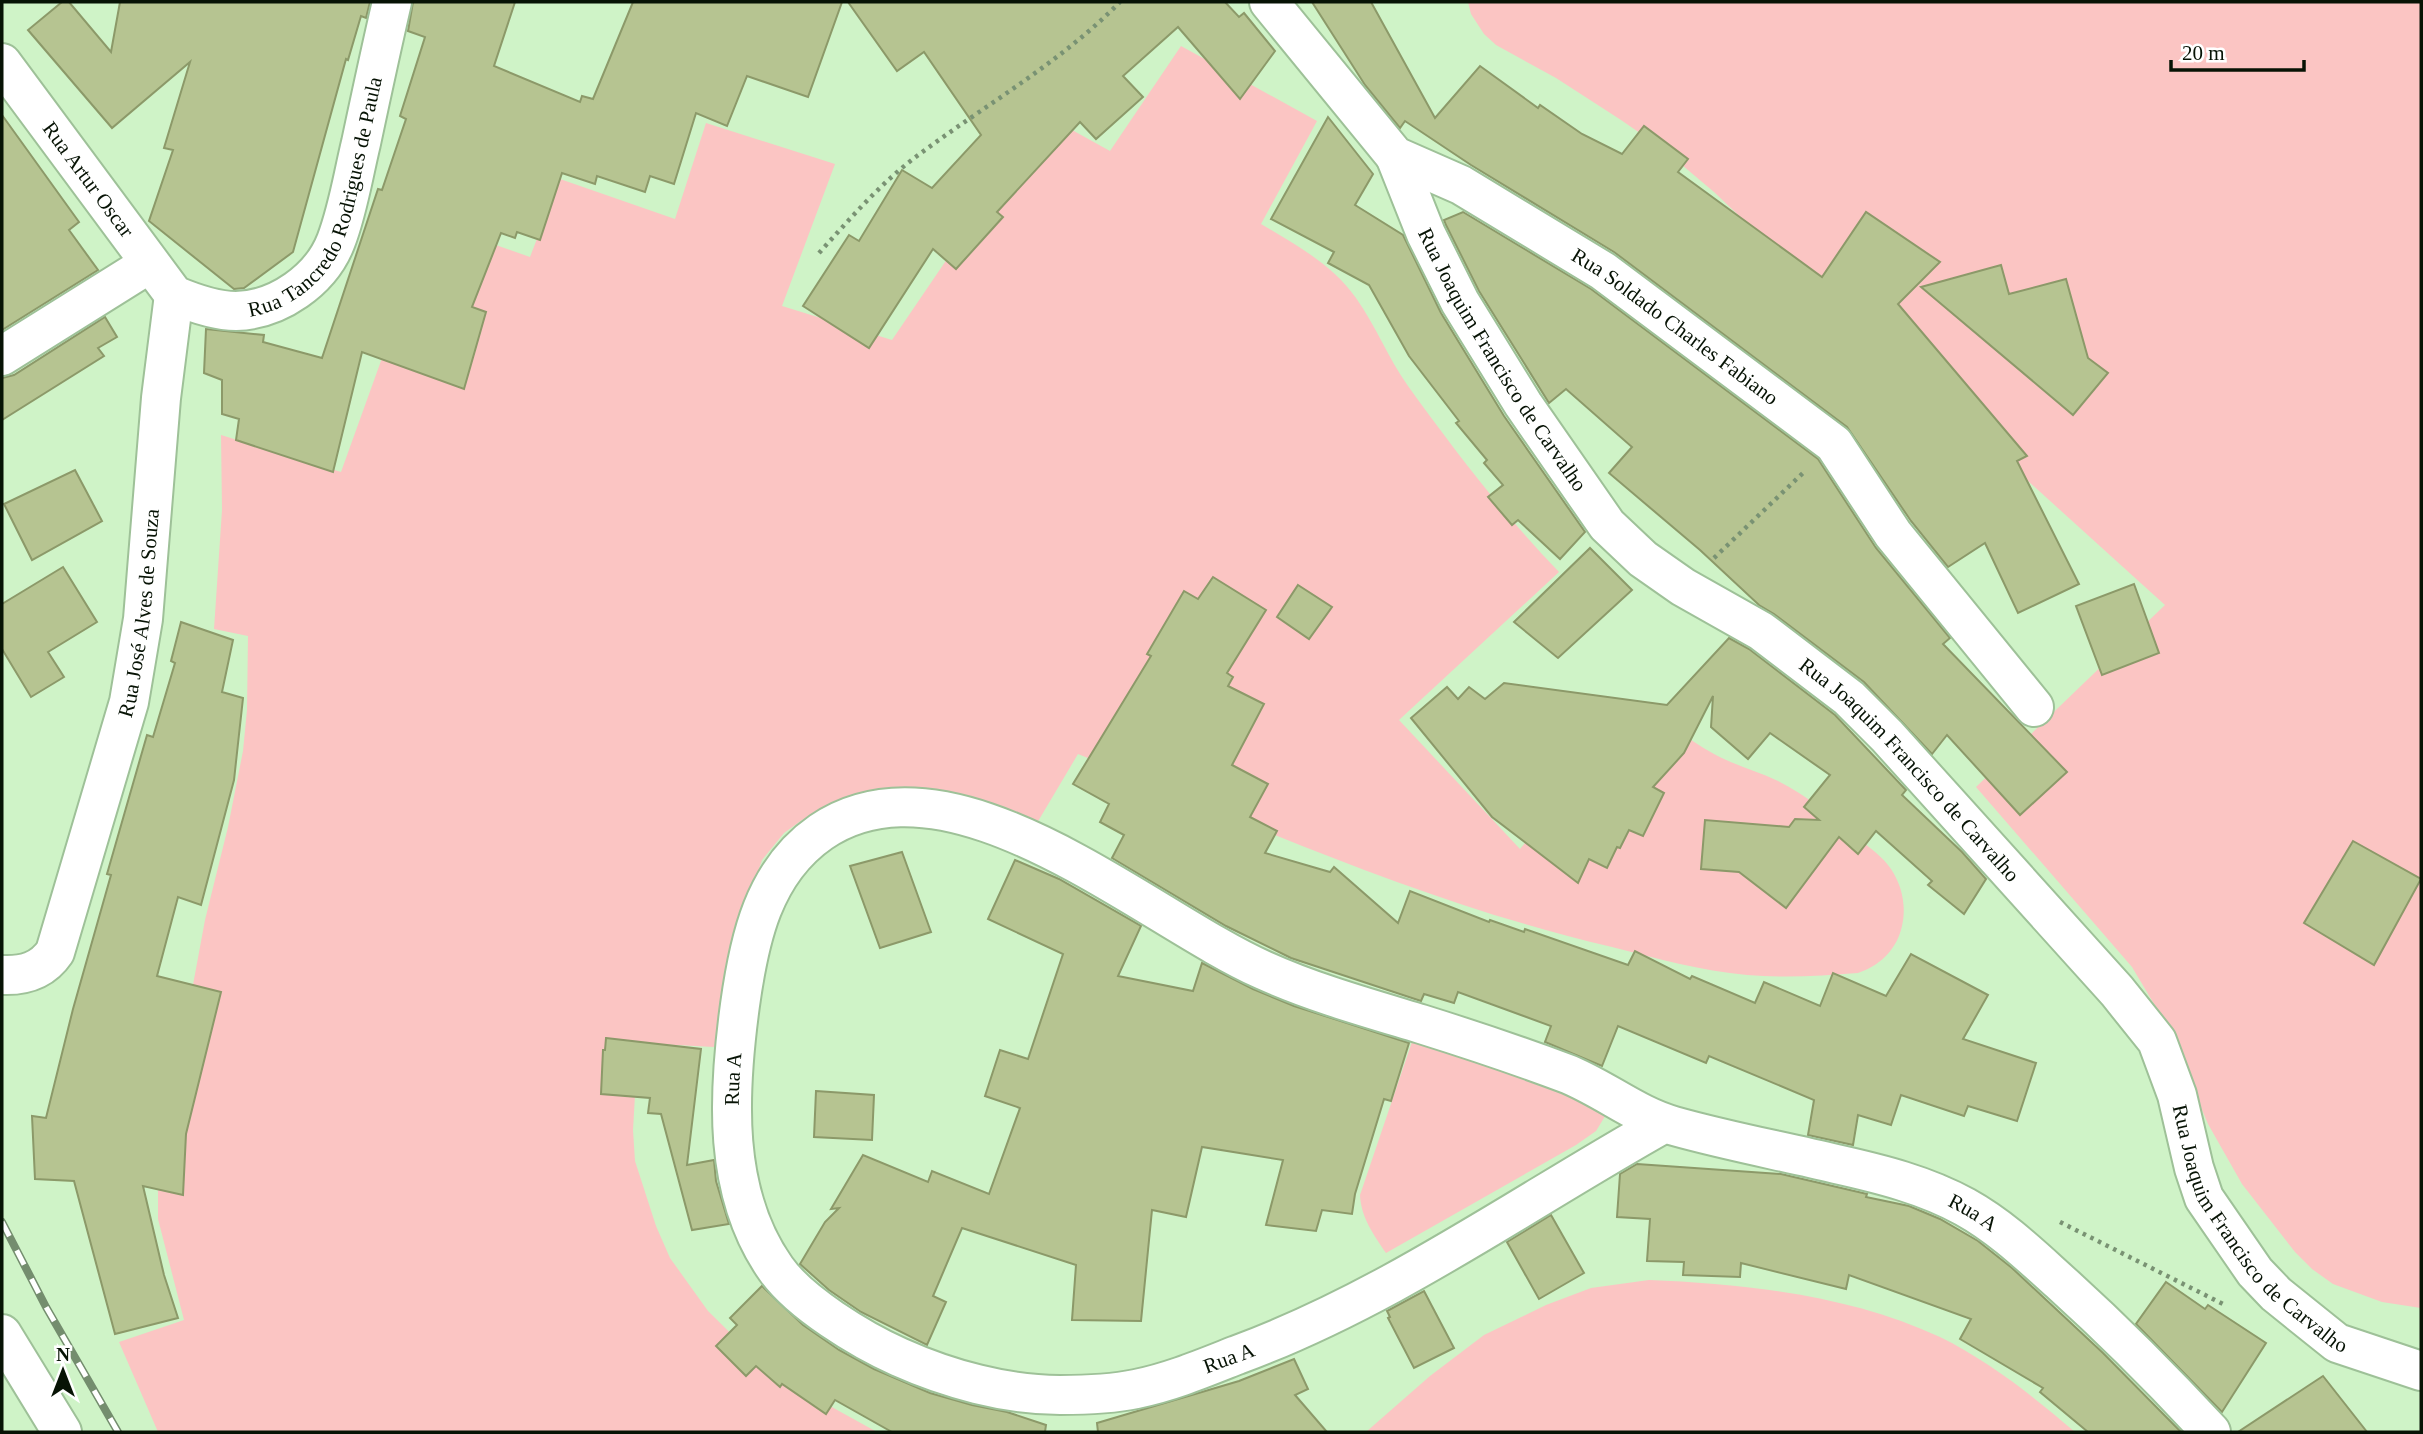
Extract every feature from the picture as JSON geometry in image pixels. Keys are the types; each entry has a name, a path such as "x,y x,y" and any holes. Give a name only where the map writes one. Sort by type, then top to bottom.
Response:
{"street":[{"name":"Rua Tancredo Rodrigues de Paula","path":"174,295 213,308 235,311 256,308 286,297 311,279 328,258 349,196 392,2"},
{"name":"Rua Soldado Charles Fabiano","path":"1269,2 1395,156 1461,185 1603,271 1834,444 1893,534 2034,707"},
{"name":"Rua Artur Oscar","path":"2,63 174,295"},
{"name":"Rua Joaquim Francisco de Carvalho","path":"1395,156 1426,234 1460,302 1523,404 1607,525 1643,559 1683,587 1761,631 1849,698 1936,789 2138,1015 2157,1041 2168,1066 2204,1198 2255,1272 2276,1294 2337,1343 2421,1371"},
{"path":"2,356 149,264"},
{"name":"Rua José Alves de Souza","path":"2,975 21,975 45,965 55,952 129,702 143,620 161,398 174,295"},
{"name":"Rua A","path":"1663,1124 1375,1294 1283,1338 1190,1373 1134,1390 1040,1395 944,1375 885,1351 820,1309 780,1276 755,1231 738,1177 731,1126 731,1083 745,970 755,927 776,879 790,859 827,828 868,812 930,808 965,815 1046,847 1258,968 1333,998 1470,1039 1564,1073 1592,1084 1663,1124 1893,1177 1960,1204 2013,1239 2143,1361 2211,1432"},
{"path":"2,1334 62,1432"}],"path":[{"path":"819,253 893,176 1041,71 1121,2"},
{"path":"1683,587 1834,444"},
{"path":"2057,1220 2231,1308"}],"shaded area":[{"path":"1468,2 2421,2 2421,1308 2382,1302 2333,1284 2295,1252 2242,1184 2208,1124 2166,1024 2132,967 1976,787 2165,605 1827,299 1714,192 1663,149 1621,120 1556,78 1496,45 1484,34 1471,14"},
{"path":"1181,46 1317,121 1261,224 1313,256 1346,286 1363,309 1401,375 1444,434 1499,505 1559,572 1399,720 1520,849 1639,703 1714,754 1800,793 1880,857 1895,876 1904,906 1901,930 1890,951 1879,962 1858,973 1816,976 1747,975 1662,960 1543,929 1408,886 1078,754 1037,823 974,797 935,792 845,801 802,820 784,833 762,860 746,906 714,1047 638,1043 633,1130 635,1161 656,1226 670,1258 708,1311 772,1374 877,1432 158,1432 119,1342 184,1320 158,1219 158,1174 205,920 243,751 247,710 248,636 214,629 222,510 221,435 341,472 431,222 530,257 560,179 675,219 706,123 835,164 782,306 892,340 1045,115 1110,151"},
{"path":"1413,1039 1596,1094 1607,1113 1596,1131 1576,1145 1386,1253 1366,1219 1360,1195"},
{"path":"1649,1280 1798,1294 1870,1311 1906,1323 1940,1337 1976,1357 2027,1393 2075,1432 1366,1432 1430,1376 1484,1335 1546,1305 1591,1288"}],"building":[{"path":"62,2 69,2 111,52 120,2 370,2 366,18 361,16 348,60 346,59 293,252 244,288 234,289 149,221 173,150 164,148 190,62 112,128 28,30"},
{"path":"413,2 515,2 494,66 580,102 582,96 593,99 633,2 842,2 808,97 747,76 727,126 696,113 674,184 650,176 645,192 597,176 595,184 562,173 540,240 517,232 515,238 501,233 472,307 486,312 464,389 362,352 333,472 236,440 239,419 222,414 222,380 204,373 206,329 264,335 263,342 322,358 378,189 382,190 406,119 400,116 425,37 408,31"},
{"path":"848,2 1225,2 1239,17 1244,13 1275,51 1240,99 1178,27 1123,76 1143,97 1096,139 1080,122 997,212 1003,217 956,269 933,249 869,348 803,306 849,235 859,241 902,170 932,188 981,135 924,52 897,71"},
{"path":"1312,2 1371,2 1435,118 1480,66 1538,108 1540,105 1582,134 1622,154 1644,126 1688,159 1678,172 1822,277 1866,212 1940,262 1898,304 2027,456 2017,461 2079,584 2018,613 1985,543 1948,567 1911,521 1847,427 1614,252 1471,165 1405,121 1400,128 1365,85"},
{"path":"2,115 79,222 69,230 98,270 2,330"},
{"path":"1328,117 1373,174 1355,205 1403,235 1441,313 1504,416 1585,532 1560,559 1518,520 1512,525 1488,497 1503,485 1484,463 1487,460 1456,423 1459,421 1409,356 1369,285 1328,263 1334,252 1271,219"},
{"path":"1463,212 1591,289 1818,459 1876,548 1950,638 1943,644 2067,772 2020,815 1947,735 1932,754 1864,682 1759,605 1700,550 1609,473 1632,447 1566,389 1549,403 1479,291 1446,225 1444,220"},
{"path":"2001,265 2009,294 2066,279 2088,358 2108,373 2073,415 1921,287"},
{"path":"105,317 117,337 98,348 104,356 2,420 2,378 14,375"},
{"path":"75,470 102,521 32,560 4,504"},
{"path":"1590,548 1632,590 1558,658 1514,622"},
{"path":"63,567 97,622 48,652 64,677 31,697 2,649 2,604"},
{"path":"1213,577 1266,610 1227,673 1233,677 1228,686 1264,704 1232,765 1268,784 1250,817 1277,831 1265,853 1330,872 1334,867 1398,923 1410,891 1489,922 1490,920 1524,932 1525,929 1628,965 1635,951 1690,979 1692,976 1755,1003 1764,982 1820,1006 1833,973 1886,996 1911,954 1988,995 1963,1039 2036,1063 2017,1121 1968,1106 1964,1116 1901,1095 1891,1125 1858,1115 1853,1145 1808,1135 1814,1100 1709,1056 1706,1063 1618,1026 1602,1066 1545,1042 1551,1026 1458,992 1454,1003 1424,994 1421,1001 1291,958 1226,926 1112,858 1124,835 1100,822 1109,804 1073,784 1151,656 1147,654 1184,591 1198,599"},
{"path":"2134,584 2159,653 2102,675 2076,606"},
{"path":"1298,585 1332,607 1309,639 1277,617"},
{"path":"181,622 233,640 222,692 243,698 234,780 201,905 178,897 157,976 221,992 186,1134 183,1195 143,1186 164,1275 178,1318 115,1334 74,1181 35,1179 32,1116 46,1118 111,875 107,874 147,735 153,737 175,663 171,661"},
{"path":"1729,638 1749,649 1835,715 1906,790 1902,795 1962,852 1986,879 1964,914 1928,885 1932,881 1876,831 1858,854 1839,837 1786,908 1739,872 1701,869 1705,820 1789,827 1795,819 1819,820 1804,807 1830,775 1770,733 1748,759 1711,727 1713,696 1684,753 1653,787 1664,793 1643,836 1629,830 1607,868 1589,859 1578,883 1492,817 1411,718 1447,687 1458,699 1469,687 1485,699 1504,683 1667,705"},
{"path":"2353,841 2421,879 2374,965 2304,923"},
{"path":"902,852 931,932 880,948 850,866"},
{"path":"1015,860 1059,879 1141,926 1118,976 1193,991 1202,963 1294,1006 1409,1043 1391,1101 1384,1099 1355,1194 1352,1214 1322,1210 1316,1231 1266,1225 1283,1160 1202,1147 1186,1217 1152,1210 1141,1321 1072,1320 1076,1265 962,1228 933,1296 946,1302 927,1345 861,1312 829,1290 800,1264 825,1222 839,1208 831,1209 863,1155 928,1182 932,1171 989,1194 1020,1108 985,1096 1000,1050 1028,1059 1063,954 988,919"},
{"path":"606,1038 701,1049 687,1165 714,1160 716,1181 729,1224 692,1230 661,1114 648,1113 650,1098 601,1094"},
{"path":"816,1091 874,1095 872,1140 814,1137"},
{"path":"1637,1164 1781,1174 1867,1194 1866,1197 1909,1206 1940,1219 1978,1241 2012,1268 2103,1353 2181,1432 2088,1432 2040,1392 2043,1388 1960,1339 1971,1319 1849,1275 1846,1289 1741,1263 1740,1277 1683,1275 1684,1262 1647,1261 1650,1219 1617,1217 1620,1174"},
{"path":"1551,1215 1584,1273 1539,1299 1507,1242"},
{"path":"2166,1282 2205,1309 2208,1305 2266,1343 2222,1412 2136,1324"},
{"path":"762,1286 803,1325 839,1350 874,1369 930,1393 1007,1412 1046,1425 1045,1432 892,1432 835,1400 826,1414 782,1384 780,1387 756,1366 746,1376 716,1346 737,1325 730,1318"},
{"path":"1424,1291 1454,1348 1414,1368 1387,1311"},
{"path":"1294,1359 1308,1389 1295,1395 1327,1432 1098,1432 1097,1423 1239,1381"},
{"path":"2323,1376 2367,1432 2238,1432"}],"railway":[{"path":"2,1222 46,1307 118,1432"}]}
